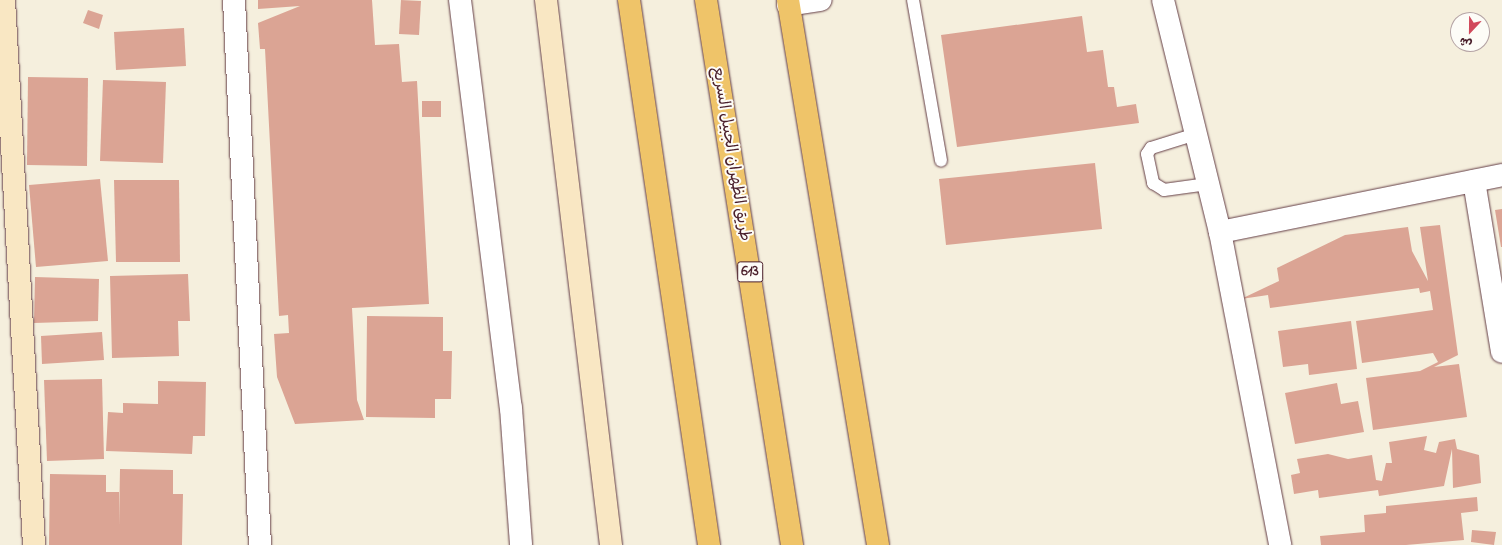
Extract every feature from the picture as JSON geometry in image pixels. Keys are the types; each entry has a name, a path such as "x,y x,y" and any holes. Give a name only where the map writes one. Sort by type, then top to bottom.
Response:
{"main road":[{"path":"4,0 34,545"},
{"path":"546,0 611,545"},
{"path":"629,0 709,545"},
{"name":"طريق الظهران الجبيل السريع","path":"707,0 792,545"},
{"path":"788,3 878,545"}],"street":[{"path":"234,0 260,545"},
{"path":"460,0 511,408 521,545"},
{"path":"788,3 821,0"},
{"path":"1163,0 1220,232 1280,545"},
{"path":"1220,232 1502,175"},
{"path":"1474,181 1502,352"}],"lane":[{"path":"913,0 941,161"},
{"path":"1196,134 1151,148 1147,154 1153,183 1164,190 1208,184"}],"building":[{"path":"258,0 372,0 375,45 399,44 402,82 417,81 429,304 352,308 357,400 364,420 295,424 277,377 274,334 289,333 288,315 279,316 265,49 260,49 258,23 300,6 258,9"},
{"path":"401,0 421,1 419,35 399,34"},
{"path":"88,10 103,15 99,29 83,23"},
{"path":"1082,16 1087,52 1103,50 1108,87 1114,87 1117,107 1136,104 1139,123 957,147 941,35"},
{"path":"184,28 186,66 116,70 114,32"},
{"path":"28,77 88,78 87,166 27,165"},
{"path":"103,80 166,82 163,163 100,161"},
{"path":"422,101 441,101 441,117 422,117"},
{"path":"1095,163 1102,229 946,245 939,179"},
{"path":"100,179 108,261 36,267 29,185"},
{"path":"114,180 179,180 180,262 116,262"},
{"path":"1502,209 1502,247 1501,247 1495,210"},
{"path":"1440,225 1458,355 1434,367 1459,364 1467,417 1373,430 1366,378 1420,371 1438,362 1433,353 1362,363 1356,321 1433,310 1430,291 1420,293 1419,288 1270,308 1268,295 1241,299 1279,281 1277,268 1345,235 1408,227 1412,251 1428,281 1420,227"},
{"path":"188,274 190,321 178,321 179,356 112,358 110,276"},
{"path":"35,277 99,279 98,321 34,323"},
{"path":"367,316 443,317 443,351 452,351 451,399 435,399 435,418 366,417"},
{"path":"1351,321 1357,369 1309,375 1308,364 1283,367 1278,331"},
{"path":"102,332 104,360 42,364 41,336"},
{"path":"102,379 104,459 47,461 44,380"},
{"path":"158,381 206,382 205,436 193,436 192,454 106,451 108,412 123,413 123,403 158,404"},
{"path":"1337,383 1341,404 1358,401 1364,432 1295,444 1285,393"},
{"path":"1427,436 1424,450 1436,453 1439,442 1455,439 1457,449 1479,455 1481,483 1453,488 1452,449 1444,486 1379,496 1378,490 1319,498 1318,490 1294,494 1291,475 1300,473 1297,459 1328,454 1348,459 1372,455 1376,480 1382,481 1386,463 1392,463 1389,442"},
{"path":"120,469 173,470 173,494 183,494 182,545 49,545 50,474 106,475 106,492 119,492 119,526"},
{"path":"1477,497 1478,511 1461,513 1464,540 1406,545 1321,545 1320,536 1365,532 1364,515 1386,513 1386,506"},
{"path":"1472,530 1496,532 1494,545 1471,542"}]}
